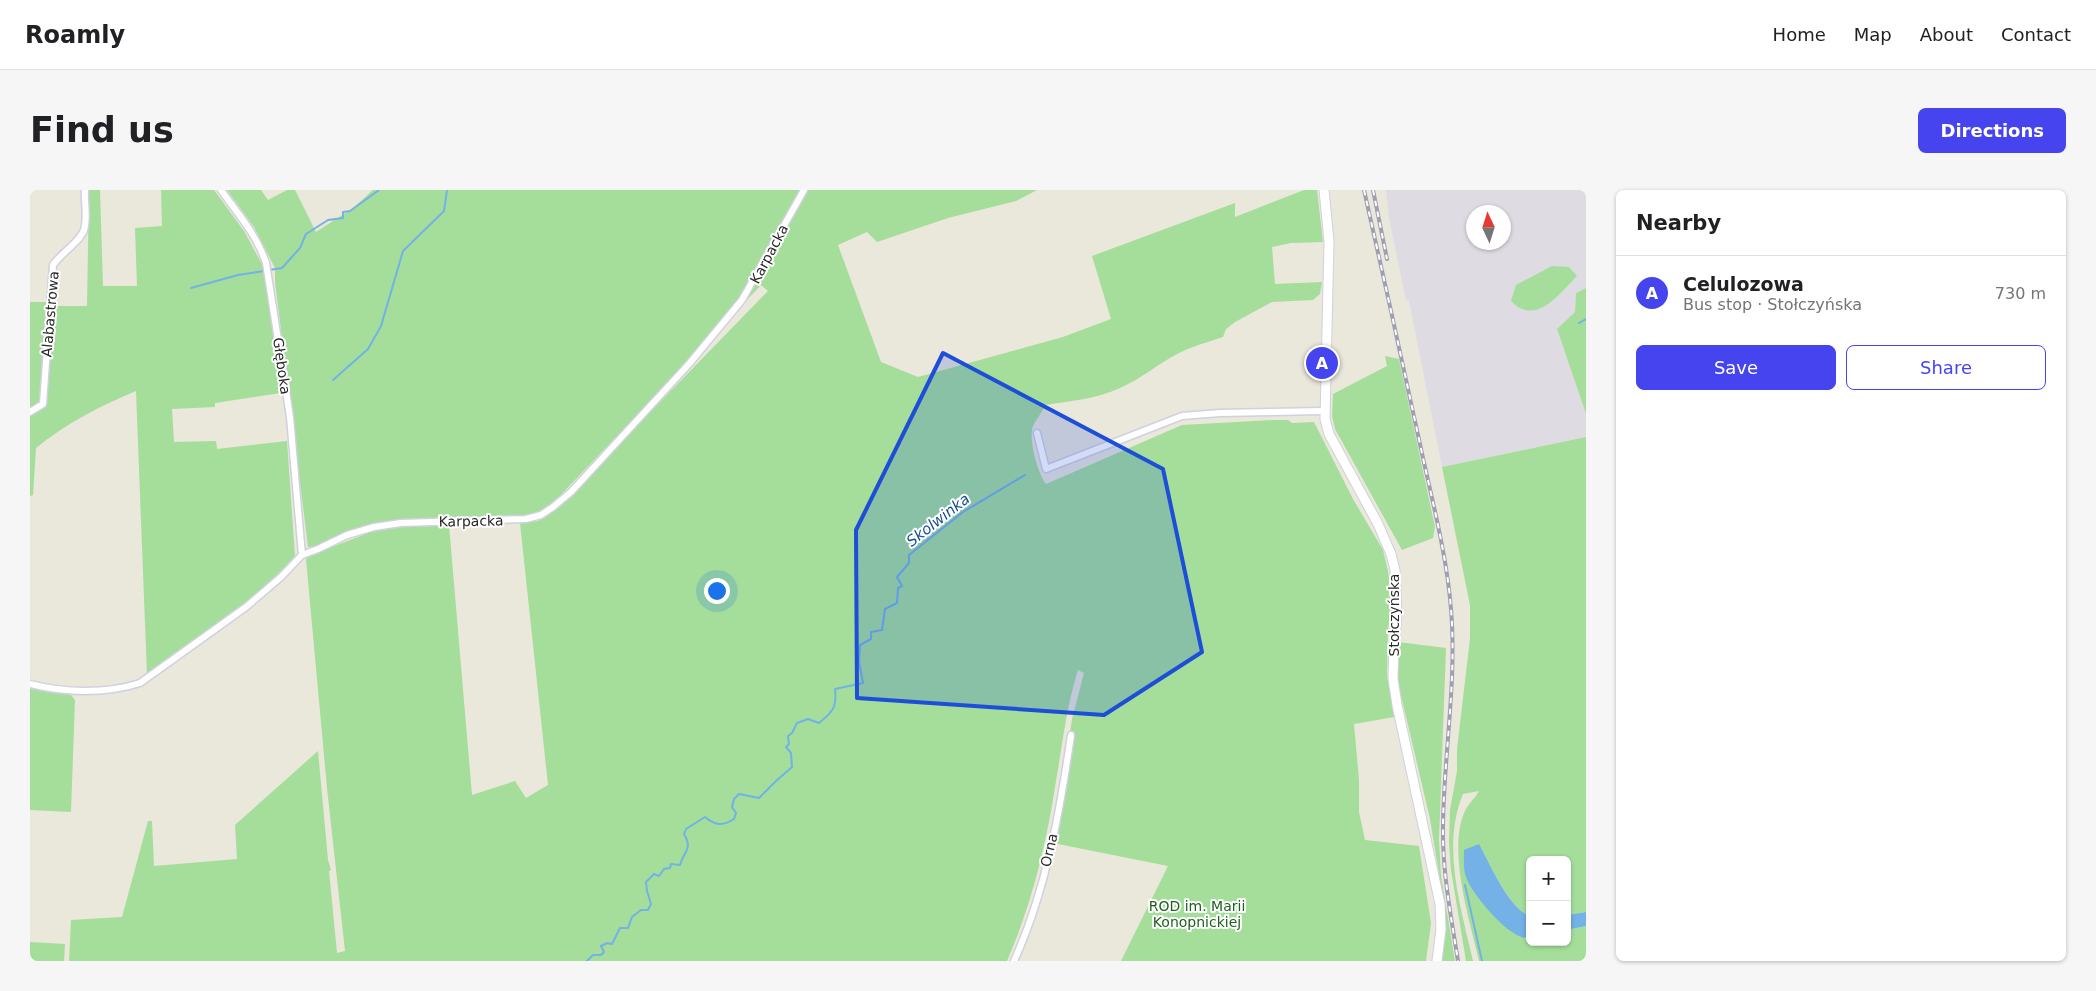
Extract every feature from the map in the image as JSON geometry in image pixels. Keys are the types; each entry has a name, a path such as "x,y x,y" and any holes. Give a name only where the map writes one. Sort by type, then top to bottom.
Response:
{"street":[{"name":"Alabastrowa","path":"30,412 43,404 53,265 58,257 82,234 85,228 84,190"},
{"name":"Głęboka","path":"221,190 254,236 261,248 266,263 290,418 302,555"},
{"name":"Karpacka","path":"30,684 68,690 101,691 140,683 246,607 281,577 302,555 347,535 374,527 409,522 526,519 541,515 570,492 678,377 742,300 804,190"},
{"name":"Stołczyńska","path":"1324,190 1328,242 1324,411 1326,427 1378,524 1391,554 1395,570 1397,615 1394,646 1394,679 1399,714 1440,904 1441,925 1437,961"},
{"path":"1038,432 1046,469 1182,416 1220,413 1324,411"},
{"name":"Orna","path":"1014,961 1027,933 1049,851 1071,735"}],"highlighted area":[{"path":"943,353 1163,469 1202,652 1104,715 857,698 856,530"}],"shaded area":[{"path":"1386,190 1586,190 1586,288 1576,293 1575,312 1557,329 1586,414 1586,437 1442,467 1409,301 1406,300 1389,218"}],"green space":[{"path":"89,190 100,190 103,286 137,286 135,228 162,226 161,190 214,190 244,231 264,268 281,393 215,403 215,407 172,409 174,442 216,441 217,449 287,441 295,556 243,605 147,675 136,391 84,416 36,448 33,495 30,496 30,302 47,302 54,306 87,306"},
{"name":"ROD im. Marii Konopnickiej","path":"227,190 261,190 268,200 287,190 295,190 316,232 353,208 373,190 1037,190 1016,201 948,218 877,242 867,232 838,245 881,362 918,377 1063,337 1111,319 1092,256 1235,203 1235,217 1304,190 1317,190 1323,242 1291,243 1272,247 1275,284 1322,282 1320,294 1313,300 1272,302 1235,322 1226,329 1223,337 1179,353 1135,380 1111,392 1045,405 1032,430 1033,451 1046,484 1182,425 1274,420 1288,420 1292,423 1314,422 1353,499 1383,550 1388,571 1392,602 1388,629 1387,675 1394,717 1354,724 1359,780 1359,812 1365,840 1419,846 1431,923 1426,961 1121,961 1168,866 1053,843 1072,719 1084,673 1078,670 1067,713 1042,853 1023,919 1007,961 69,961 71,920 122,917 148,821 152,821 154,866 237,859 235,825 318,751 328,860 331,870 329,871 337,953 345,951 327,788 306,559 311,555 371,532 401,527 449,525 472,795 515,781 526,798 548,785 520,523 538,521 553,512 768,291 761,285 554,502 540,512 523,515 400,519 352,531 316,546 308,547 275,282 275,268 254,227"},
{"path":"1552,266 1569,267 1577,276 1555,299 1547,305 1529,311 1520,308 1511,301 1516,285"},
{"path":"1586,288 1586,414 1557,329 1575,312 1576,293"},
{"path":"1385,356 1399,359 1435,527 1433,538 1402,550 1335,429 1332,416 1333,394 1387,366"},
{"path":"1586,437 1586,912 1571,914 1571,856 1526,856 1526,914 1515,905 1501,885 1479,844 1526,939 1526,946 1571,946 1571,929 1586,926 1586,961 1479,961 1462,884 1458,843 1460,825 1466,809 1479,791 1463,794 1457,814 1454,835 1455,878 1473,961 1466,961 1451,870 1449,843 1450,810 1457,771 1457,749 1470,639 1470,605 1442,467"},
{"path":"1398,642 1446,648 1439,840 1441,875 1455,961 1440,961 1445,910 1430,819 1397,678"},
{"path":"30,687 68,691 75,700 71,812 30,810"},
{"path":"30,942 65,944 64,961 30,961"}],"water":[{"path":"1479,844 1494,874 1508,895 1515,905 1526,914 1526,938 1503,925 1475,894 1464,871 1464,850"},
{"path":"1586,912 1586,926 1571,929 1571,914"}],"waterway":[{"path":"269,270 282,268 300,248 306,234 328,220 343,218 343,212 350,211 379,190"},
{"path":"333,380 368,349 381,326 403,251 444,211 447,190"},
{"path":"191,288 238,275 264,271"},
{"name":"Skolwinka","path":"1579,323 1586,319"},
{"name":"Skolwinka","path":"587,961 593,955 601,955 604,952 601,946 607,943 612,944 620,928 628,928 632,917 641,910 648,910 651,904 646,882 654,874 659,876 664,869 670,868 671,864 680,865 688,847 684,834 686,829 705,817 719,824 734,819 736,813 732,807 734,799 739,794 759,798 792,767 791,753 786,747 789,744 788,736 792,733 797,723 808,719 819,723 828,716 835,705 835,689 863,683 859,662 860,645 871,639 871,632 882,630 885,609 897,603 898,588 902,586 897,577 909,563 909,555 963,512 1025,475"},
{"path":"1465,885 1482,961"}],"railway":[{"path":"1364,190 1436,514 1449,590 1452,663 1443,842 1458,961"},
{"path":"1373,190 1387,259"}],"place":[{"name":"Celulozowa","path":"1322,363"}]}
